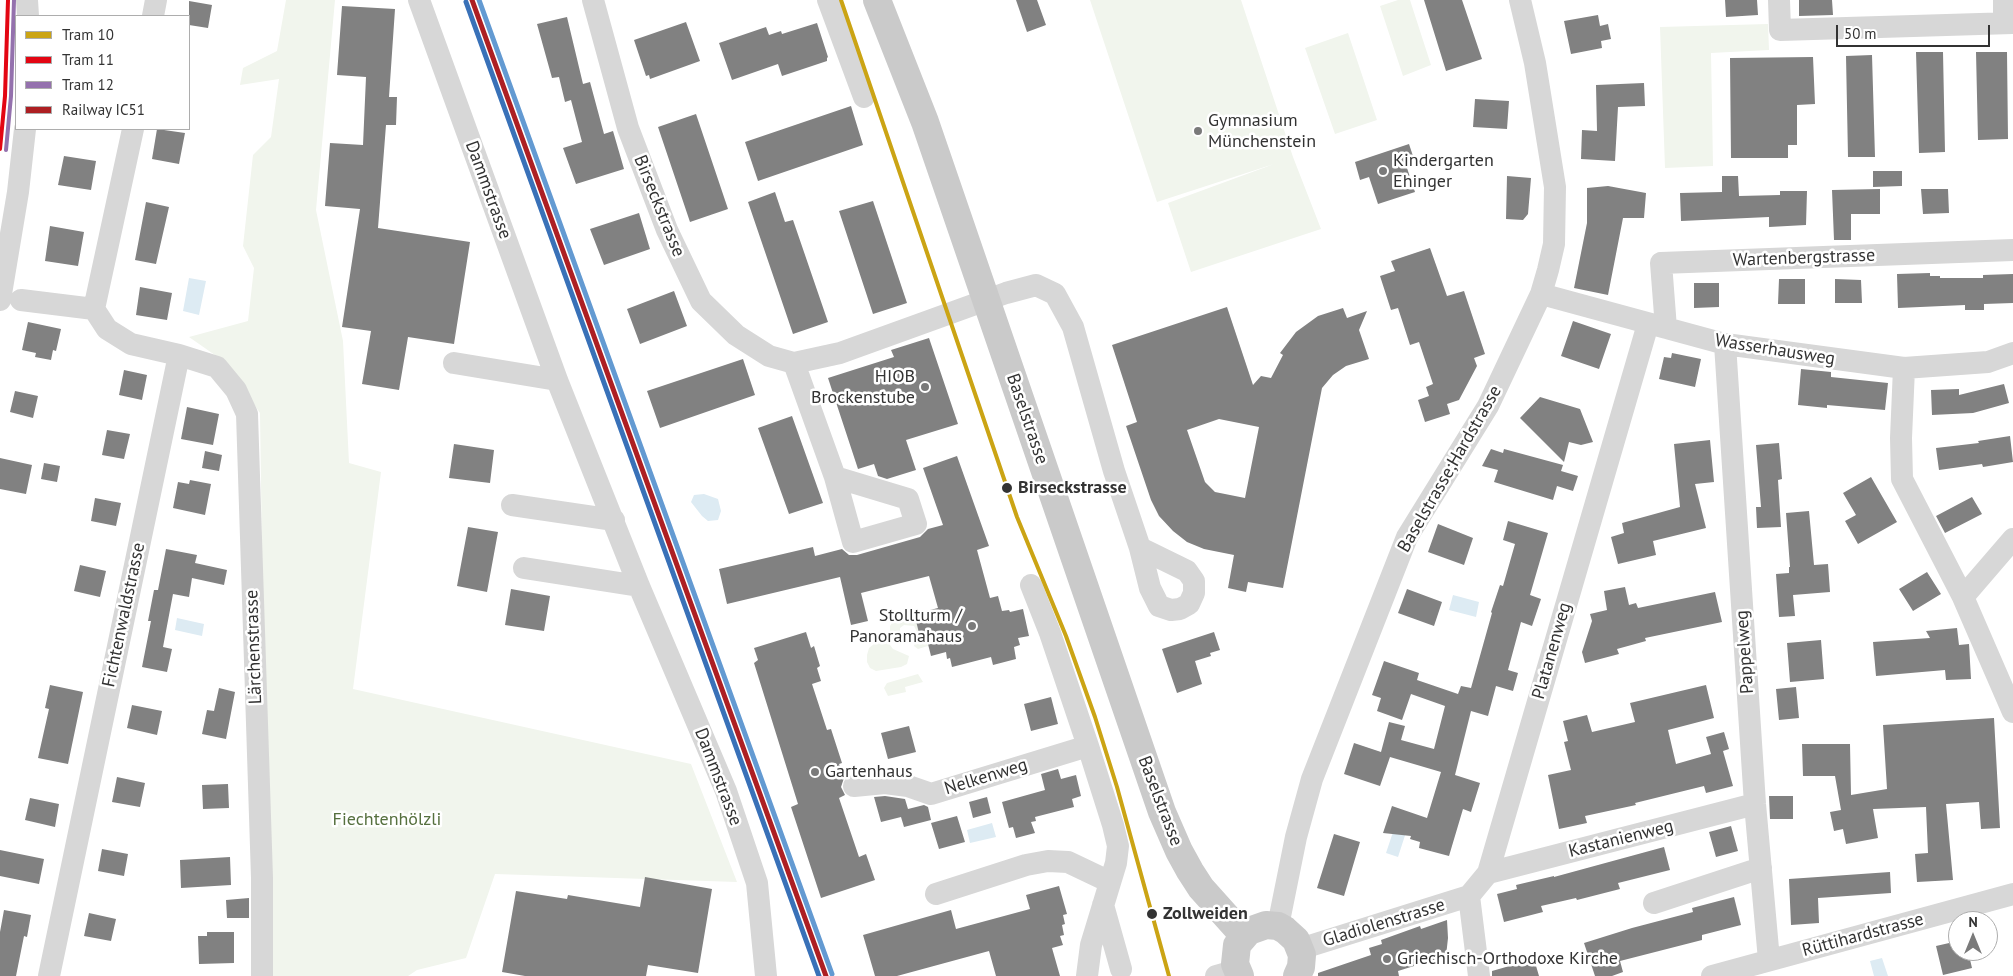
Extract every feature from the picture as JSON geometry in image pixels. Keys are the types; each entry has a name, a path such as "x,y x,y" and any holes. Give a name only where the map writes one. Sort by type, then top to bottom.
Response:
{"main road":[{"name":"Baselstrasse","path":"877,0 925,122 1162,812 1178,851 1201,888 1244,936"},
{"path":"1231,974 1235,952 1244,936 1261,926 1278,926 1292,935 1300,949 1302,961 1297,976"}],"street":[{"path":"27,0 28,15"},
{"path":"153,15 156,0"},
{"name":"Dammstrasse","path":"419,0 557,380 639,586 726,791 757,883 766,976"},
{"name":"Birseckstrasse","path":"593,0 628,128 667,230 700,301 736,336 769,356 794,363 840,352 986,300 1036,285 1055,294 1073,327 1114,471 1140,548"},
{"path":"828,0 864,97"},
{"name":"Baselstrasse;Hardstrasse","path":"1278,926 1296,837 1312,779 1408,537 1488,406 1541,294 1554,244 1555,187 1535,63 1520,0"},
{"path":"1779,0 1780,30 2009,23 2004,0"},
{"path":"25,130 10,300 94,309"},
{"path":"132,130 94,309 107,329 131,344 179,355"},
{"name":"Wartenbergstrasse","path":"1657,326 1661,263 2013,250"},
{"name":"Wasserhausweg","path":"1541,294 1725,344 1904,368 1988,362 2013,353"},
{"name":"Platanenweg","path":"1469,896 1488,873 1657,326"},
{"name":"Pappelweg","path":"1725,344 1755,804 1769,960"},
{"name":"Fichtenwaldstrasse","path":"49,976 179,355"},
{"name":"Lärchenstrasse","path":"179,355 218,367 236,390 247,414 262,878 262,976"},
{"path":"454,363 557,380"},
{"path":"794,363 835,477"},
{"path":"1904,368 1901,438 1902,479 1963,597 2013,712"},
{"path":"512,505 614,520"},
{"path":"1963,597 2013,539"},
{"path":"524,568 639,586"},
{"path":"1032,585 1088,746 1118,846 1116,863 1092,945 1087,976"},
{"name":"Nelkenweg","path":"854,786 885,783 908,786 931,794 1088,746"},
{"name":"Kastanienweg","path":"1488,873 1755,804"},
{"path":"936,894 1026,865 1048,861 1068,862 1110,882"},
{"path":"1654,903 1761,868"},
{"name":"Rüttihardstrasse","path":"1712,976 2013,894"},
{"path":"1469,896 1479,976"},
{"name":"Gladiolenstrasse","path":"1300,949 1469,896"},
{"path":"1103,905 1121,969"}],"green space":[{"name":"Fiechtenhölzli","path":"286,0 335,0 316,210 343,341 349,463 381,472 353,689 691,764 737,882 495,874 466,958 417,970 408,976 268,976 260,413 222,360 189,337 248,321 254,268 243,246 253,155 271,137 279,79 240,85 243,68 277,51"},
{"name":"Gymnasium Münchenstein","path":"1090,0 1241,0 1293,157 1321,229 1191,272 1168,203 1274,164 1157,202"},
{"path":"1398,0 1410,0 1431,65 1403,76 1380,6"},
{"path":"1768,24 1769,50 1711,53 1713,166 1665,168 1660,27"},
{"path":"1348,33 1377,120 1335,134 1305,48"},
{"path":"920,611 918,616 915,617 921,641 927,640 928,646 918,649 914,646 917,632 914,626 904,625 900,628 900,634 896,637 890,633 890,626 894,620"},
{"path":"879,640 887,641 893,649 909,656 907,664 901,667 876,671 870,668 867,662 869,648"},
{"path":"918,674 923,682 905,687 906,692 888,696 884,688 887,683"}],"shaded area":[{"path":"189,278 206,281 199,315 183,311"},
{"path":"704,494 718,499 721,511 718,520 708,521 691,502 694,495"},
{"path":"1453,595 1479,602 1476,617 1449,610"},
{"path":"177,618 204,624 202,636 175,630"},
{"path":"1410,820 1398,857 1386,853 1393,832"},
{"path":"992,823 996,837 970,843 967,830"},
{"path":"1882,958 1888,976 1874,976 1870,961"}],"building":[{"path":"1016,0 1037,0 1046,25 1027,32"},
{"path":"1424,0 1462,0 1482,59 1446,71"},
{"path":"1725,0 1757,0 1758,15 1726,17"},
{"path":"1799,0 1832,0 1833,15 1799,16"},
{"path":"189,1 212,5 208,28 190,25"},
{"path":"342,6 395,9 389,97 397,97 396,125 386,125 378,228 470,242 454,344 408,337 399,390 362,384 371,331 342,327 360,209 325,206 330,143 363,145 366,77 337,75"},
{"path":"1598,15 1600,26 1608,24 1611,39 1601,41 1602,48 1571,54 1564,21"},
{"path":"567,17 583,84 590,82 604,134 613,131 624,169 576,184 563,148 582,142 571,100 565,102 559,77 552,78 537,24"},
{"path":"686,22 700,61 650,79 649,75 646,76 634,40"},
{"path":"817,23 828,57 827,61 782,76 778,64 732,80 719,43 766,27 769,35 781,31 782,34"},
{"path":"1916,52 1943,52 1945,152 1919,153"},
{"path":"1976,52 2007,52 2008,139 1978,140"},
{"path":"1872,55 1875,157 1848,157 1846,56"},
{"path":"1813,57 1815,104 1797,105 1797,145 1788,145 1788,158 1731,158 1730,58"},
{"path":"1644,83 1645,106 1618,107 1615,161 1581,159 1582,130 1597,131 1596,85"},
{"path":"1475,99 1509,101 1507,129 1473,127"},
{"path":"851,106 863,145 758,181 745,142"},
{"path":"696,114 728,209 690,222 658,127"},
{"path":"157,130 185,133 179,164 152,159"},
{"name":"Kindergarten Ehinger","path":"1409,144 1415,162 1406,165 1415,192 1378,204 1369,177 1360,180 1355,162"},
{"path":"64,156 96,161 91,190 58,185"},
{"path":"1873,171 1902,171 1902,186 1873,187"},
{"path":"1507,176 1531,178 1528,214 1523,220 1506,219"},
{"path":"1722,176 1738,176 1739,196 1780,195 1780,191 1807,191 1806,225 1769,227 1769,217 1681,221 1680,193 1722,192"},
{"path":"1608,186 1646,193 1644,218 1623,218 1608,295 1574,288 1587,223 1587,188"},
{"path":"1880,189 1880,214 1851,214 1851,240 1834,240 1832,190"},
{"path":"1921,189 1948,189 1949,213 1923,214"},
{"path":"775,192 785,222 793,220 828,322 793,334 748,202"},
{"path":"873,201 907,303 873,314 839,211"},
{"path":"146,202 169,207 156,264 135,260"},
{"path":"639,213 650,249 604,265 590,229"},
{"path":"50,226 84,232 78,266 45,261"},
{"path":"1430,248 1447,296 1464,291 1485,354 1474,358 1477,366 1459,400 1447,404 1450,414 1425,422 1418,400 1429,396 1426,387 1433,384 1419,342 1410,345 1398,308 1391,310 1380,276 1395,271 1391,261"},
{"path":"1930,273 1930,276 1940,276 1940,278 1983,278 1983,275 2013,274 2013,303 1984,304 1984,310 1965,310 1965,305 1898,308 1897,274"},
{"path":"1779,279 1805,279 1805,304 1778,304"},
{"path":"1835,279 1861,280 1862,303 1835,303"},
{"path":"1694,283 1719,283 1719,307 1694,308"},
{"path":"140,287 172,293 167,320 136,315"},
{"path":"674,291 687,326 640,344 627,309"},
{"path":"1227,307 1253,385 1261,376 1271,378 1283,355 1280,353 1296,332 1318,316 1343,308 1347,318 1367,311 1359,330 1369,359 1346,366 1333,375 1322,388 1283,588 1248,582 1246,592 1228,588 1234,555 1204,549 1187,542 1159,516 1151,500 1126,426 1137,422 1112,345","holes":["1219,419 1259,427 1245,498 1215,492 1205,482 1187,430"]},
{"path":"1573,321 1611,334 1599,369 1561,356"},
{"path":"28,322 61,329 56,351 53,350 51,360 35,357 36,353 22,350"},
{"path":"929,338 958,424 906,440 916,470 887,479 878,476 874,464 858,469 828,378 894,357 891,350"},
{"path":"1672,353 1701,359 1695,387 1659,379 1664,357 1671,358"},
{"path":"743,359 755,395 660,428 647,391"},
{"path":"1801,369 1831,372 1831,377 1888,383 1885,410 1827,405 1827,408 1798,405"},
{"path":"124,370 147,375 142,400 119,395"},
{"path":"2004,384 2009,403 1973,413 1932,415 1931,390 1959,389 1959,395"},
{"path":"15,391 38,396 33,418 10,412"},
{"path":"1540,397 1580,409 1593,442 1581,445 1569,442 1564,462 1520,418"},
{"path":"187,407 219,414 213,445 181,439"},
{"path":"792,416 823,503 789,514 758,428"},
{"path":"107,430 130,434 124,459 102,455"},
{"path":"2010,436 2013,462 1983,467 1982,464 1939,470 1936,448 1979,443 1978,441"},
{"path":"1710,440 1714,482 1695,484 1706,528 1653,541 1656,555 1618,564 1611,537 1624,533 1622,523 1680,507 1674,444"},
{"path":"1779,443 1782,479 1778,480 1781,527 1757,528 1756,507 1761,507 1756,445"},
{"path":"454,444 494,450 490,483 449,478"},
{"path":"1491,449 1503,453 1504,449 1563,465 1561,471 1578,476 1573,491 1557,486 1553,500 1494,482 1498,470 1482,466"},
{"path":"205,451 222,455 219,471 202,468"},
{"path":"957,456 989,546 977,550 990,598 998,596 1002,611 1009,610 1010,612 1023,609 1029,636 1018,638 1020,645 1014,647 1016,659 993,665 991,657 952,667 950,658 947,659 946,652 931,656 927,640 921,641 915,617 926,614 926,611 938,608 929,576 861,593 868,621 851,625 840,577 727,604 719,569 813,547 815,556 842,549 849,555 857,555 920,537 928,529 943,525 923,468"},
{"path":"0,458 32,465 26,494 0,489"},
{"path":"44,463 60,466 57,482 41,479"},
{"path":"1871,477 1897,522 1858,544 1845,521 1856,515 1843,493"},
{"path":"190,480 211,484 205,515 173,508 178,482 189,484"},
{"path":"1972,497 1982,514 1945,533 1936,516"},
{"path":"95,498 121,503 116,526 91,521"},
{"path":"1809,511 1814,565 1828,564 1830,592 1793,595 1795,616 1779,617 1776,574 1789,573 1790,567 1786,513"},
{"path":"1508,521 1548,533 1530,595 1541,599 1532,626 1521,622 1508,670 1518,673 1513,691 1496,686 1488,716 1471,711 1455,775 1480,783 1471,812 1463,809 1449,856 1419,848 1420,842 1410,839 1411,836 1383,833 1392,806 1427,818 1441,772 1390,757 1380,786 1344,774 1354,743 1381,752 1389,722 1405,726 1401,740 1434,749 1445,706 1411,694 1402,720 1377,711 1381,698 1372,695 1384,661 1419,673 1417,680 1458,694 1461,686 1471,688 1491,612 1500,585 1503,586 1515,544 1503,540"},
{"path":"1438,524 1473,538 1464,565 1428,552"},
{"path":"468,527 498,532 487,592 457,586"},
{"path":"166,549 197,555 195,563 227,570 224,585 192,578 189,597 173,594 163,647 172,649 167,672 142,667 151,621 148,621 154,590 158,590"},
{"path":"80,565 106,571 100,597 74,591"},
{"path":"1927,572 1941,594 1913,611 1899,589"},
{"path":"1625,587 1629,605 1636,603 1638,608 1715,592 1722,622 1645,638 1646,641 1617,649 1619,654 1585,663 1582,652 1592,621 1590,614 1607,610 1604,591"},
{"path":"511,589 550,596 544,631 505,625"},
{"path":"1407,589 1442,602 1434,626 1398,613"},
{"path":"1957,628 1959,645 1969,644 1971,679 1946,680 1945,670 1876,676 1873,642 1930,638 1926,631"},
{"name":"Gartenhaus","path":"806,632 811,648 814,646 820,666 817,668 821,681 812,684 827,730 831,729 842,763 839,764 844,778 841,787 845,795 839,798 859,857 866,854 875,880 821,898 791,807 798,804 754,663 758,660 754,648"},
{"path":"1214,632 1220,650 1210,653 1211,656 1195,661 1202,684 1177,693 1162,649"},
{"path":"1821,640 1824,679 1790,682 1787,643"},
{"path":"50,685 83,692 68,764 38,758 49,709 45,708"},
{"path":"1706,685 1714,718 1668,730 1676,764 1711,754 1706,737 1724,732 1729,749 1723,751 1733,786 1706,793 1704,786 1635,803 1636,805 1585,816 1587,823 1559,829 1548,775 1571,770 1564,742 1568,741 1563,721 1587,715 1592,732 1635,722 1630,703"},
{"path":"1796,687 1799,718 1779,720 1776,689"},
{"path":"219,688 235,692 226,739 202,734 207,710 214,711"},
{"path":"1051,697 1058,724 1031,731 1024,704"},
{"path":"132,705 162,711 157,735 127,728"},
{"path":"1994,718 2000,828 1981,829 1979,802 1946,804 1953,880 1917,882 1915,854 1928,853 1926,807 1873,809 1878,838 1846,844 1843,829 1834,831 1830,812 1841,810 1835,776 1803,776 1802,744 1850,744 1851,795 1887,789 1883,725"},
{"path":"909,726 916,752 888,759 881,733"},
{"path":"1058,769 1061,779 1076,775 1081,796 1072,799 1074,807 1035,817 1036,821 1031,822 1035,833 1016,838 1013,827 1009,828 1002,802 1045,790 1041,774"},
{"path":"117,777 145,783 140,807 112,802"},
{"path":"228,784 229,808 203,809 202,785"},
{"path":"885,796 905,799 908,809 924,805 928,807 931,820 904,827 901,817 881,822 874,797"},
{"path":"1769,796 1793,796 1793,819 1770,819"},
{"path":"987,797 991,813 973,818 969,802"},
{"path":"30,798 59,804 55,827 25,820"},
{"path":"957,816 965,842 939,849 931,823"},
{"path":"1731,826 1738,851 1716,857 1709,832"},
{"path":"1334,834 1360,842 1344,896 1317,888"},
{"path":"1664,847 1670,870 1618,883 1620,889 1577,900 1576,898 1541,906 1543,912 1504,922 1497,894 1517,889 1516,885 1554,877"},
{"path":"102,849 128,854 124,876 98,871"},
{"path":"0,850 44,859 39,884 0,876"},
{"path":"230,857 231,885 181,888 180,860"},
{"path":"1890,872 1891,893 1818,898 1819,923 1791,925 1789,879"},
{"path":"645,877 712,889 698,973 648,965 646,976 525,976 502,972 516,891 567,899 568,895 640,907"},
{"path":"1059,886 1067,914 1063,915 1065,924 1062,925 1064,935 1060,936 1063,945 1052,948 1060,976 996,976 989,951 897,976 875,976 863,935 951,910 956,929 1030,909 1026,895"},
{"path":"1734,897 1741,925 1702,935 1702,940 1620,961 1623,972 1612,976 1595,976 1584,943 1693,912 1692,908"},
{"path":"249,898 249,918 227,918 226,900"},
{"path":"4,910 31,915 27,937 24,936 16,976 0,976 0,932"},
{"path":"89,913 116,919 111,941 84,936"},
{"path":"1447,920 1446,956 1398,971 1399,976 1318,976 1318,973 1371,955 1369,948 1382,944 1381,940 1420,926 1421,929"},
{"path":"207,932 234,932 234,963 199,964 198,936 207,936"},
{"path":"1948,943 1948,961 1970,961 1972,968 1943,975 1936,946"},
{"path":"1534,959 1539,976 1492,976 1492,971"}],"tram line":[{"name":"11","path":"0,149 5,96 8,0"},
{"name":"12","path":"6,150 11,96 14,0"},
{"name":"10","path":"841,0 1017,517 1066,636 1095,717 1117,787 1169,976"}],"rail line":[{"name":"IC51","path":"472,0 826,976"}],"transit line":[{"path":"479,0 832,974"},
{"path":"466,2 819,976"}],"place":[{"name":"Gymnasium Münchenstein","path":"1198,131"},
{"name":"Kindergarten Ehinger","path":"1383,171"},
{"name":"HIOB Brockenstube","path":"925,387"},
{"name":"Birseckstrasse","path":"1007,488"},
{"name":"Stollturm / Panoramahaus","path":"972,626"},
{"name":"Gartenhaus","path":"815,772"},
{"name":"Zollweiden","path":"1152,914"},
{"name":"Griechisch-Orthodoxe Kirche","path":"1387,959"}]}
